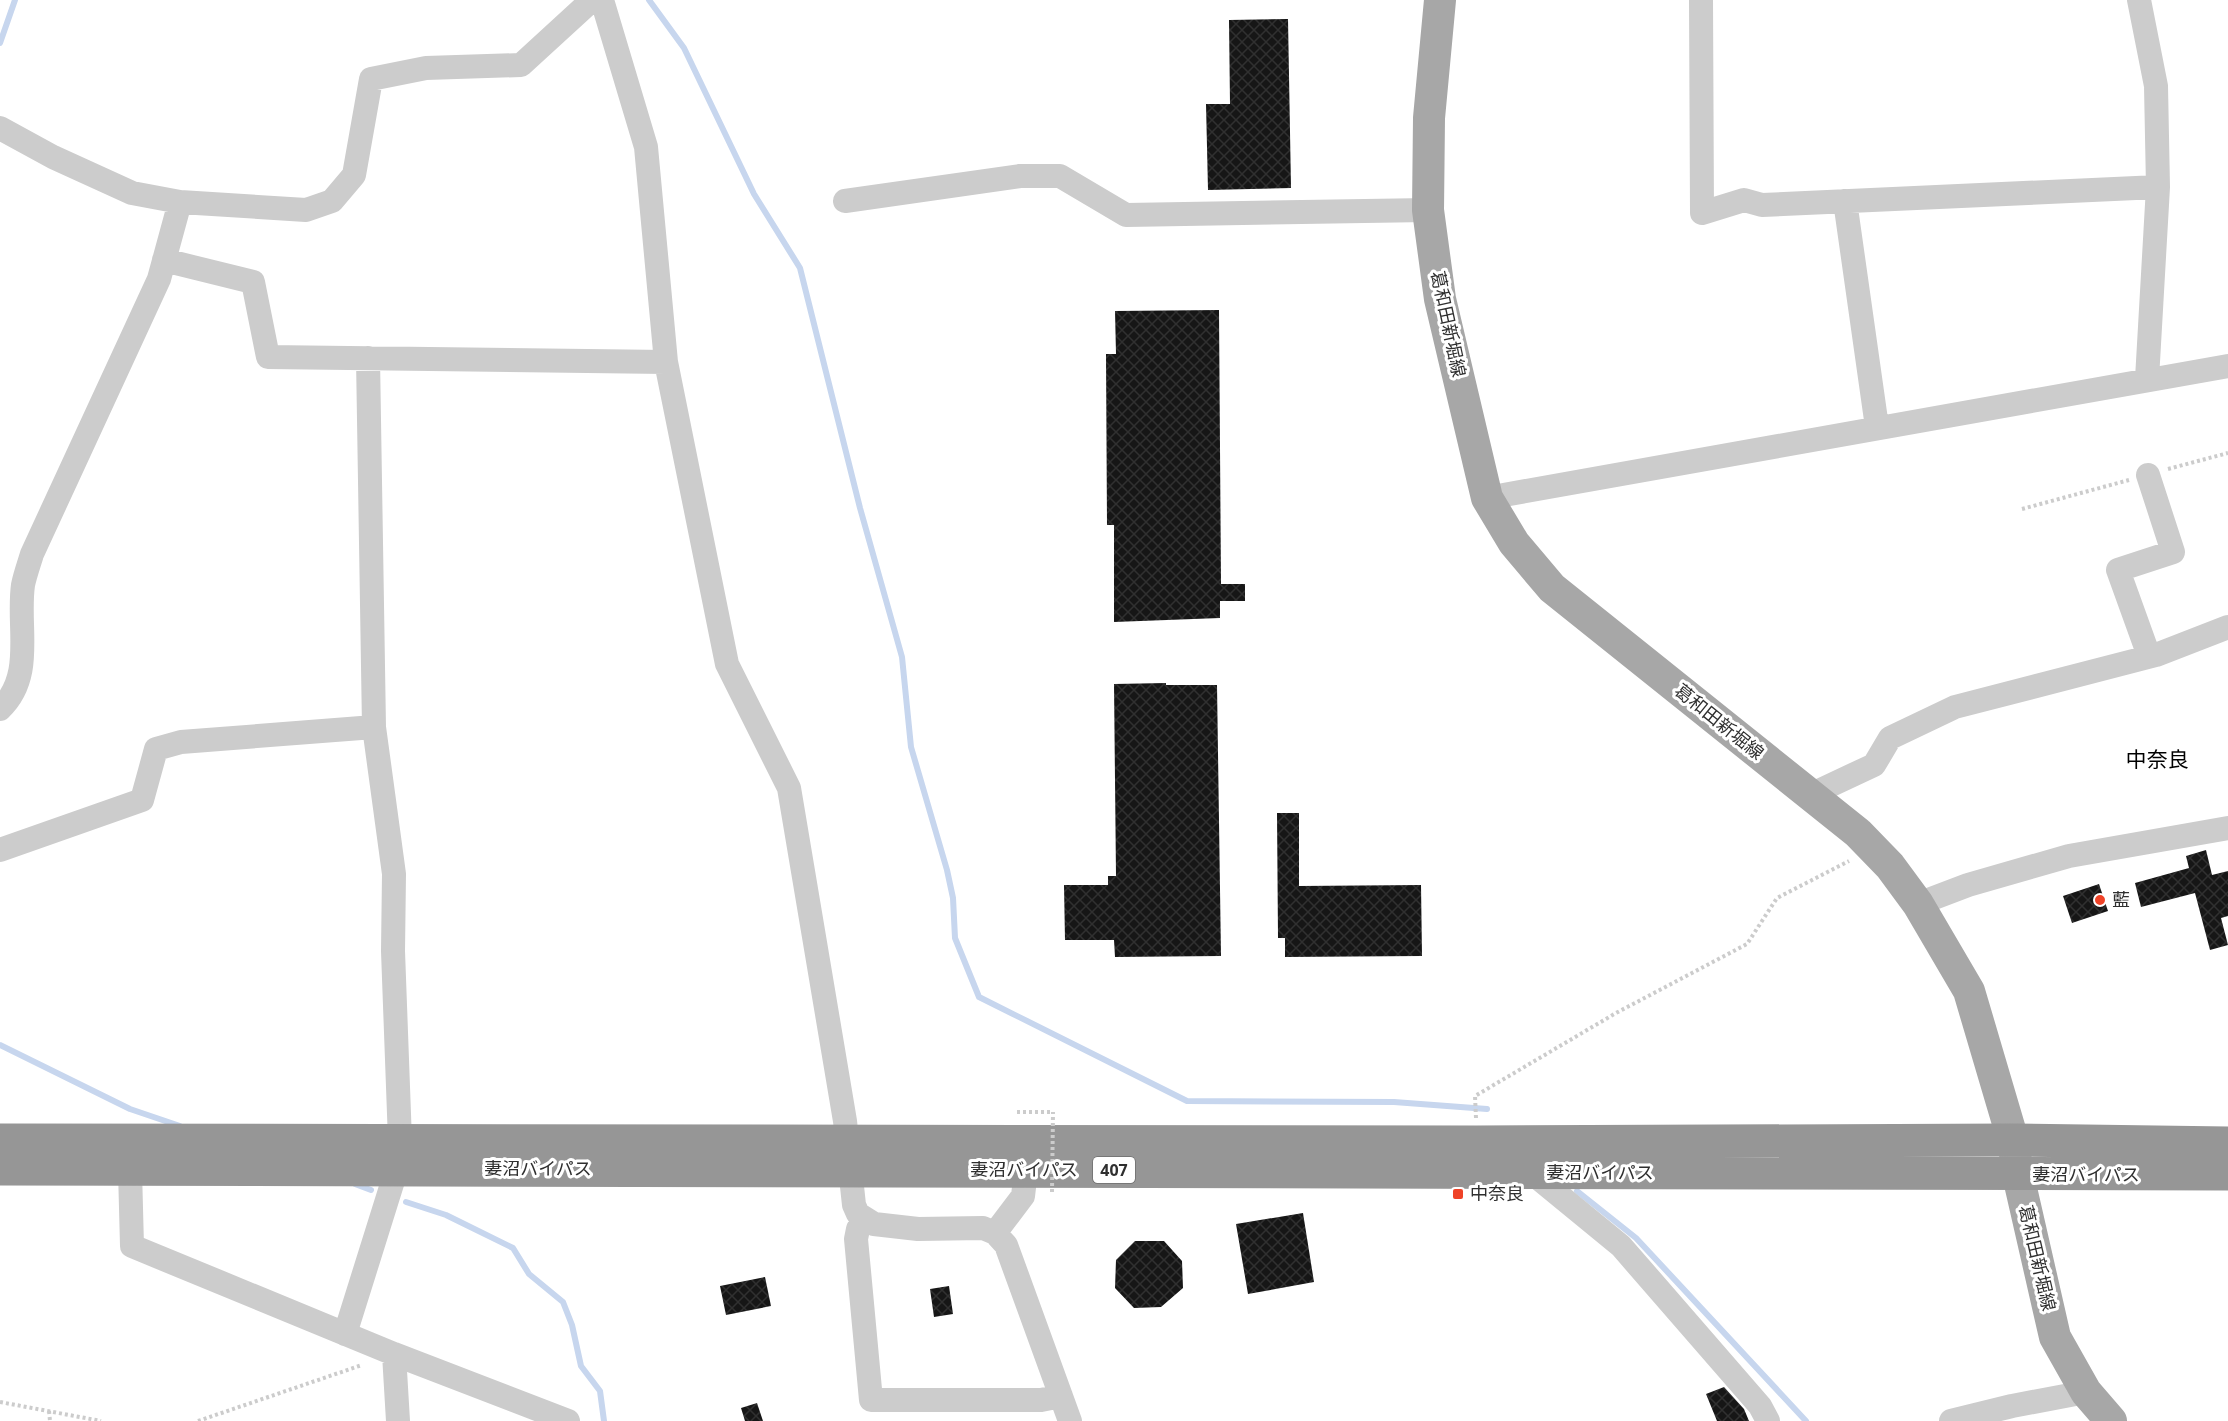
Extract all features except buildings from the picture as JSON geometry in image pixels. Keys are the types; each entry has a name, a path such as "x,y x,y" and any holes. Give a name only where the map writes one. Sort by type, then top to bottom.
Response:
{"highway":[{"name":"妻沼バイパス","path":"0,1140 399,1154 850,1156 1476,1142 2013,1140 2228,1143"},
{"name":"妻沼バイパス","path":"0,1169 130,1170 399,1154"},
{"name":"妻沼バイパス","path":"850,1156 1026,1170 2228,1174"}],"main road":[{"name":"葛和田新堀線","path":"1440,0 1429,108 1428,210 1440,299 1487,498 1514,543 1552,588 1858,833 1890,866 1918,904 1969,991 2013,1140 2018,1175 2055,1337 2086,1392 2111,1421"}],"street":[{"path":"0,128 100,180 132,193 180,202 306,210 332,201 354,175 371,78 426,68 521,65 592,0"},
{"path":"603,0 646,147 666,362 727,664 789,788 850,1156 854,1205 864,1220 874,1224 918,1229 983,1228 995,1233 1006,1245 1070,1421"},
{"path":"1701,0 1702,213 1744,200 1762,205 2158,187"},
{"path":"2139,0 2156,86 2158,187 2147,379"},
{"path":"845,201 1020,176 1060,176 1126,215 1428,210"},
{"path":"1845,201 1877,427"},
{"path":"0,709 8,702 22,671 23,585 32,554 159,279 180,202"},
{"path":"164,260 253,282 268,357 666,362"},
{"path":"345,1334 399,1154 393,951 394,874 374,727 368,358"},
{"path":"1487,498 2147,379 2222,372"},
{"path":"2148,475 2173,552 2118,570 2149,656"},
{"path":"1810,795 1874,765 1890,738 1955,707 2149,656 2228,627"},
{"path":"0,850 142,800 156,749 181,742 374,727"},
{"path":"1918,904 1968,885 2069,856 2228,828"},
{"path":"130,1170 132,1246 394,1354 567,1421"},
{"path":"995,1233 1023,1196 1026,1170"},
{"path":"1532,1173 1621,1246 1760,1406 1768,1421"},
{"path":"864,1220 858,1229 856,1239 871,1400 1041,1400 1061,1396"},
{"path":"394,1354 398,1421"},
{"path":"1951,1421 2012,1406 2086,1392"}],"path":[{"path":"1476,1142 1475,1096 1616,1013 1746,944 1777,898 1826,870 1875,850"},
{"path":"1017,1112 1053,1112 1052,1192"},
{"path":"198,1421 308,1386 394,1354"},
{"path":"0,1402 102,1421"},
{"path":"49,1411 50,1421"}],"waterway":[{"path":"0,43 15,0"},
{"path":"649,0 684,48 754,194 800,268 860,508 902,657 911,747 947,870 953,898 955,938 979,997 1187,1101 1394,1102 1487,1109"},
{"path":"0,1045 130,1109 180,1126"},
{"path":"355,1184 371,1190"},
{"path":"1577,1191 1636,1238 1806,1421"},
{"path":"406,1202 446,1215 513,1248 529,1274 563,1302 572,1325 581,1366 600,1391 604,1421"}],"place":[{"name":"藍","path":"2100,900"},
{"name":"中奈良","path":"1458,1194"}],"district":[{"name":"中奈良","path":"2157,760"}]}
